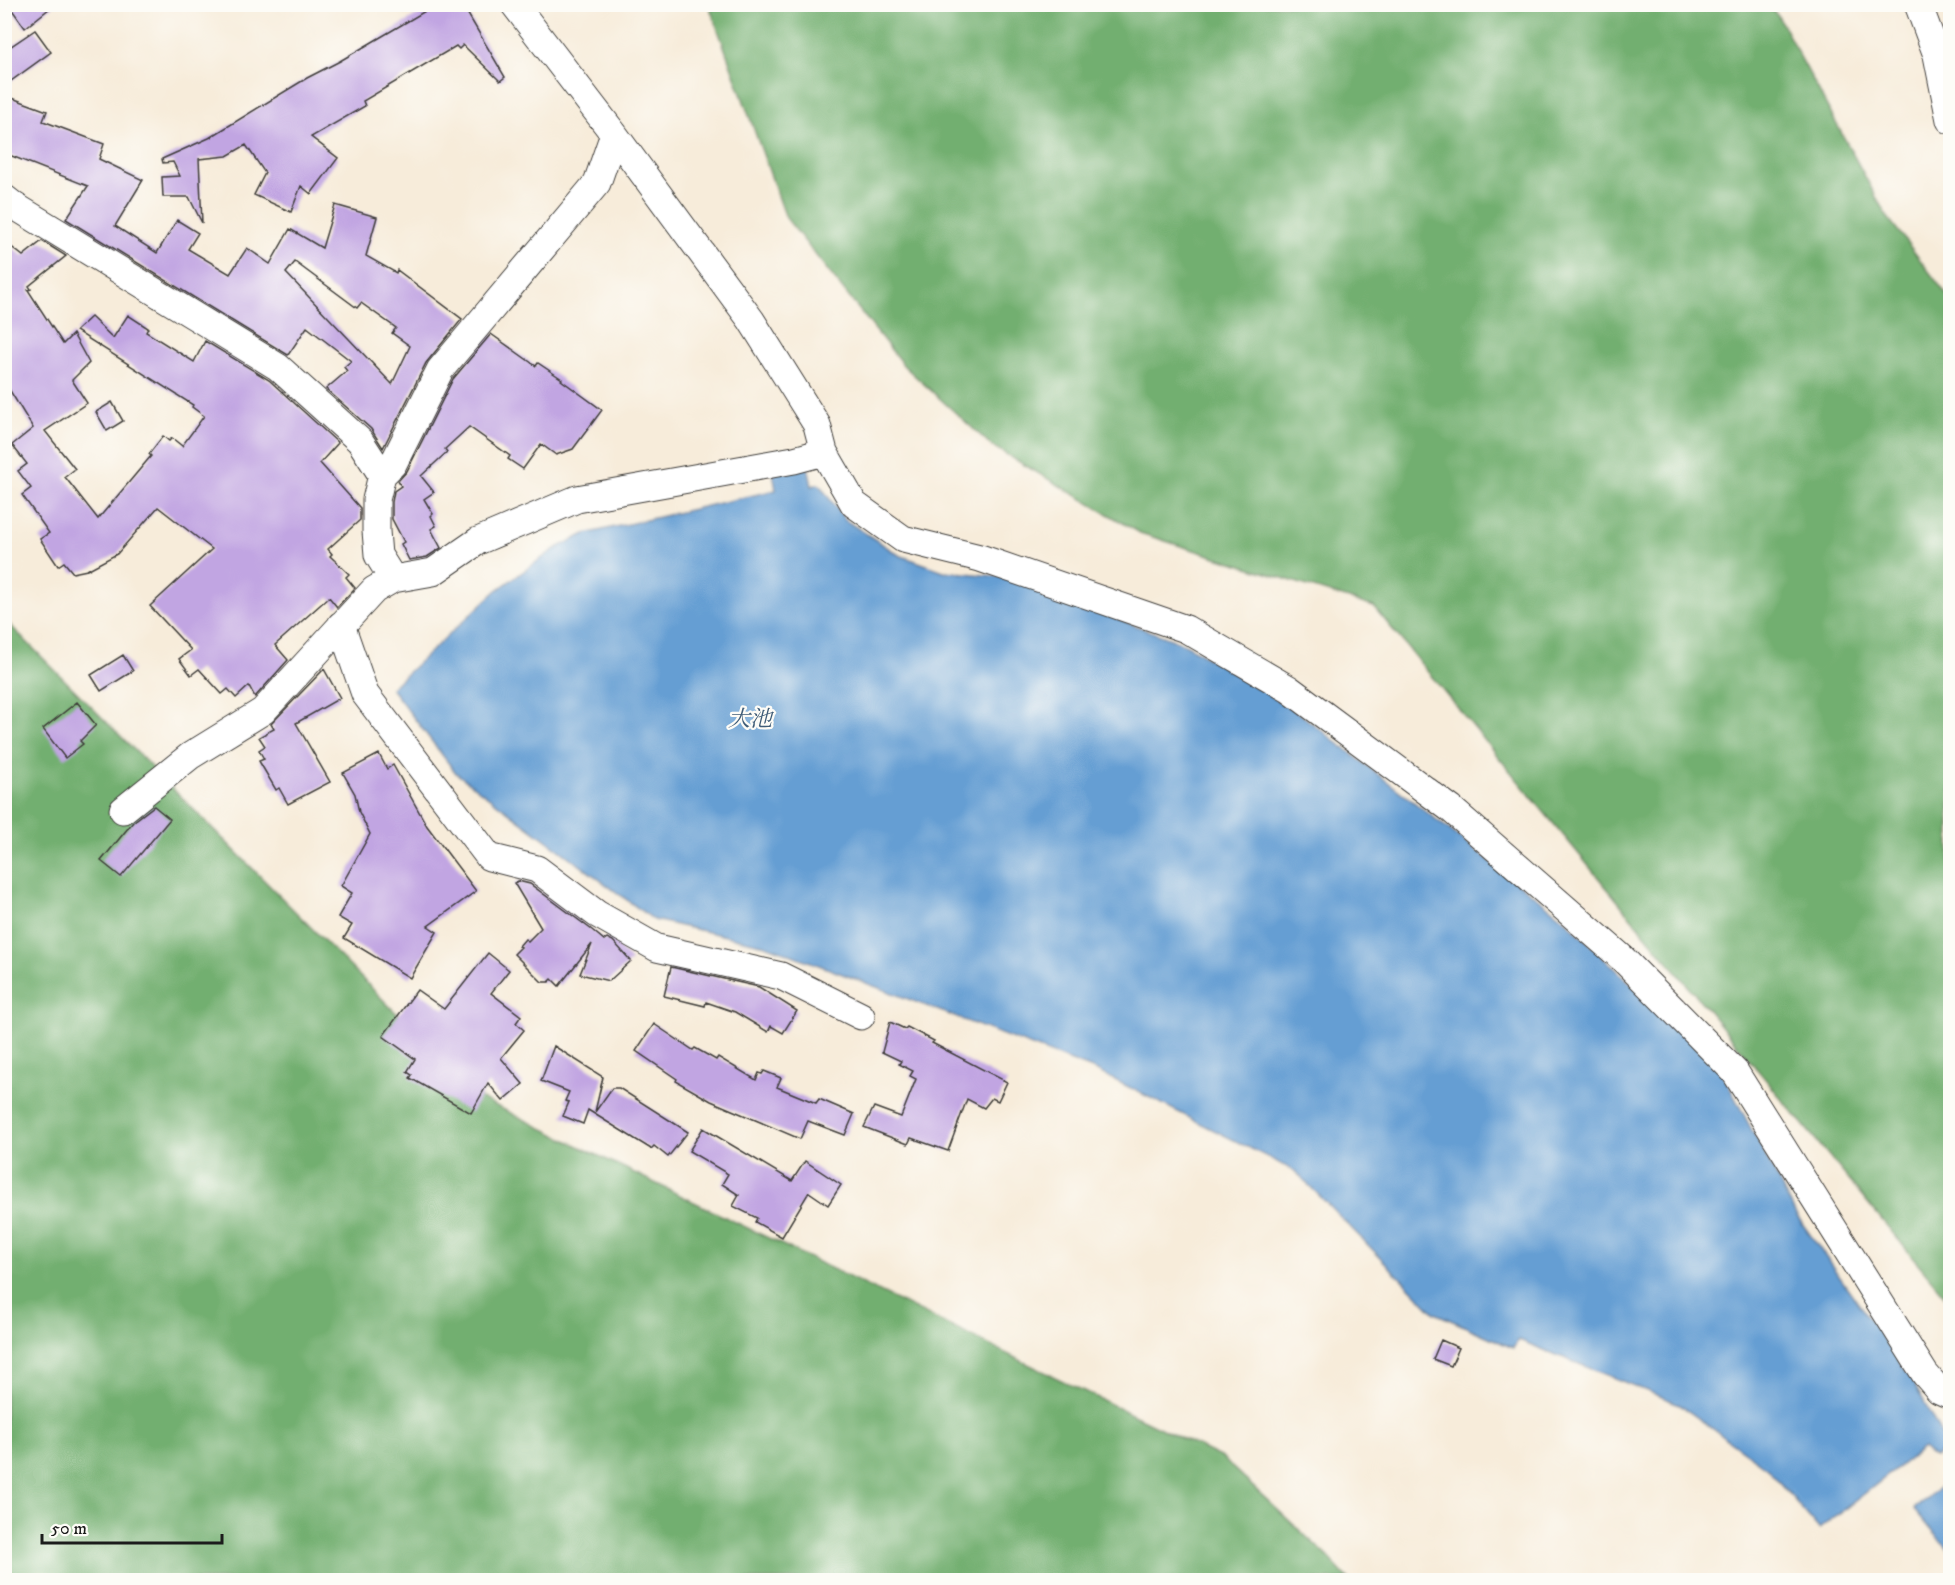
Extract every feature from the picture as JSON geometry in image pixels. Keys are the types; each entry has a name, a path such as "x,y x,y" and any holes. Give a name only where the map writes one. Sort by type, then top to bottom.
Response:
{"street":[{"path":"514,4 614,134 751,320 817,425 824,452 854,504 903,539 980,558 1186,629 1288,689 1451,809 1622,958 1735,1072 1925,1374 1939,1390 1950,1395"},
{"path":"1918,4 1937,55 1950,120"},
{"path":"393,579 378,555 376,500 382,475 393,464 440,370 597,183 614,134"},
{"path":"4,198 278,367 360,441 382,475"},
{"path":"123,810 190,756 263,711 374,590 393,579 433,572 478,541 577,499 794,460 824,452"},
{"path":"341,625 365,694 489,857 537,869 597,914 657,948 781,976 861,1016"}],"green space":[{"path":"709,5 1767,5 1778,16 1886,215 1950,299 1950,1302 1374,607 1140,533 992,446 904,366 786,218"},
{"path":"4,619 482,1099 1222,1458 1323,1552 1349,1580 5,1580"}],"water":[{"name":"大池","path":"808,466 812,486 819,484 845,520 899,555 944,571 1006,577 1187,645 1299,713 1562,917 1721,1071 1797,1216 1912,1380 1948,1447 1934,1457 1923,1448 1819,1529 1767,1468 1677,1403 1519,1340 1513,1348 1435,1313 1295,1171 1095,1070 766,945 654,920 456,773 391,688 497,590 555,549 585,534 776,490 773,473"},
{"path":"1950,1478 1950,1552 1914,1509"}],"building":[{"path":"8,4 55,4 25,28"},
{"path":"437,4 462,4 505,77 500,81 463,45 459,49 456,46 363,101 365,106 311,137 338,158 311,194 301,186 291,212 254,195 265,173 246,145 227,156 199,159 202,223 189,197 163,197 162,177 180,176 173,162 163,163 162,159 209,138 307,78"},
{"path":"35,30 51,52 4,86 4,51"},
{"path":"4,95 47,111 43,121 104,144 99,159 143,180 115,226 157,253 177,220 198,233 188,249 230,274 247,248 270,264 290,229 322,248 335,205 377,217 366,256 396,273 397,270 462,319 426,363 383,448 371,429 326,389 347,371 344,367 351,361 307,327 288,355 66,219 88,186 4,153","holes":["295,262 357,308 361,303 396,328 392,333 410,346 392,384 286,273"]},
{"path":"4,241 23,256 42,241 66,256 29,286 31,289 28,290 63,344 73,334 89,363 72,380 87,403 45,431 75,469 65,477 98,519 151,456 149,454 163,436 169,441 172,438 182,446 204,416 192,407 193,405 76,331 91,317 113,338 128,315 148,328 146,332 194,362 205,341 269,380 338,443 320,463 360,508 360,520 328,549 332,554 330,556 349,574 346,577 355,588 337,607 329,597 275,645 288,660 255,697 249,686 236,698 228,689 222,694 199,669 191,675 179,659 191,650 150,606 212,549 158,507 117,554 87,570 73,573 64,562 58,566 40,539 49,533 22,495 31,488 18,471 27,464 12,445 33,428 4,381"},
{"path":"491,334 536,366 538,363 562,379 602,410 573,449 556,455 541,444 523,469 508,459 510,456 469,427 421,476 434,492 424,499 433,514 431,516 436,526 431,529 441,548 427,557 409,560 401,544 404,542 392,519 394,491 401,486 398,481 407,471 453,379"},
{"path":"112,402 123,421 107,431 96,412"},
{"path":"123,655 133,671 101,691 91,675"},
{"path":"324,669 340,698 296,723 330,782 288,804 279,788 276,790 259,761 264,759 259,750 265,746 259,737 274,729 271,724"},
{"path":"77,702 96,725 80,741 83,744 65,758 43,729"},
{"path":"379,754 387,769 393,765 427,826 476,891 428,926 437,932 410,978 344,938 352,925 338,917 352,893 341,886 370,834 359,812 355,794 343,773"},
{"path":"154,806 170,819 121,877 101,861 133,822"},
{"path":"518,881 530,884 604,940 607,938 613,941 631,961 609,981 580,974 592,944 559,986 552,979 549,982 542,982 514,954 525,939 528,941 541,928 514,883"},
{"path":"488,953 509,970 491,993 521,1016 516,1023 524,1030 501,1058 523,1084 503,1101 488,1083 471,1113 410,1078 412,1075 407,1072 415,1059 383,1036 417,990 444,1009"},
{"path":"671,967 759,987 797,1011 783,1033 771,1026 768,1032 735,1012 706,1002 705,1006 664,996"},
{"path":"890,1022 905,1029 907,1027 934,1041 932,1043 1007,1082 998,1101 992,1098 984,1108 967,1099 948,1151 911,1138 908,1144 864,1127 874,1107 901,1117 916,1079 910,1076 913,1071 899,1064 901,1061 882,1052"},
{"path":"654,1024 693,1050 695,1048 716,1060 718,1057 756,1080 759,1073 762,1074 764,1071 781,1078 777,1087 816,1103 819,1099 854,1114 845,1135 808,1121 800,1139 711,1101 676,1081 677,1079 636,1051"},
{"path":"554,1046 603,1077 595,1112 612,1088 619,1088 688,1132 668,1157 654,1146 651,1149 588,1110 583,1124 563,1116 569,1102 565,1101 569,1092 541,1081"},
{"path":"703,1128 792,1181 805,1161 841,1185 828,1205 809,1192 782,1237 755,1222 757,1218 733,1206 739,1195 722,1184 728,1174 689,1151"},
{"path":"1441,1340 1459,1348 1451,1366 1433,1359"}]}
